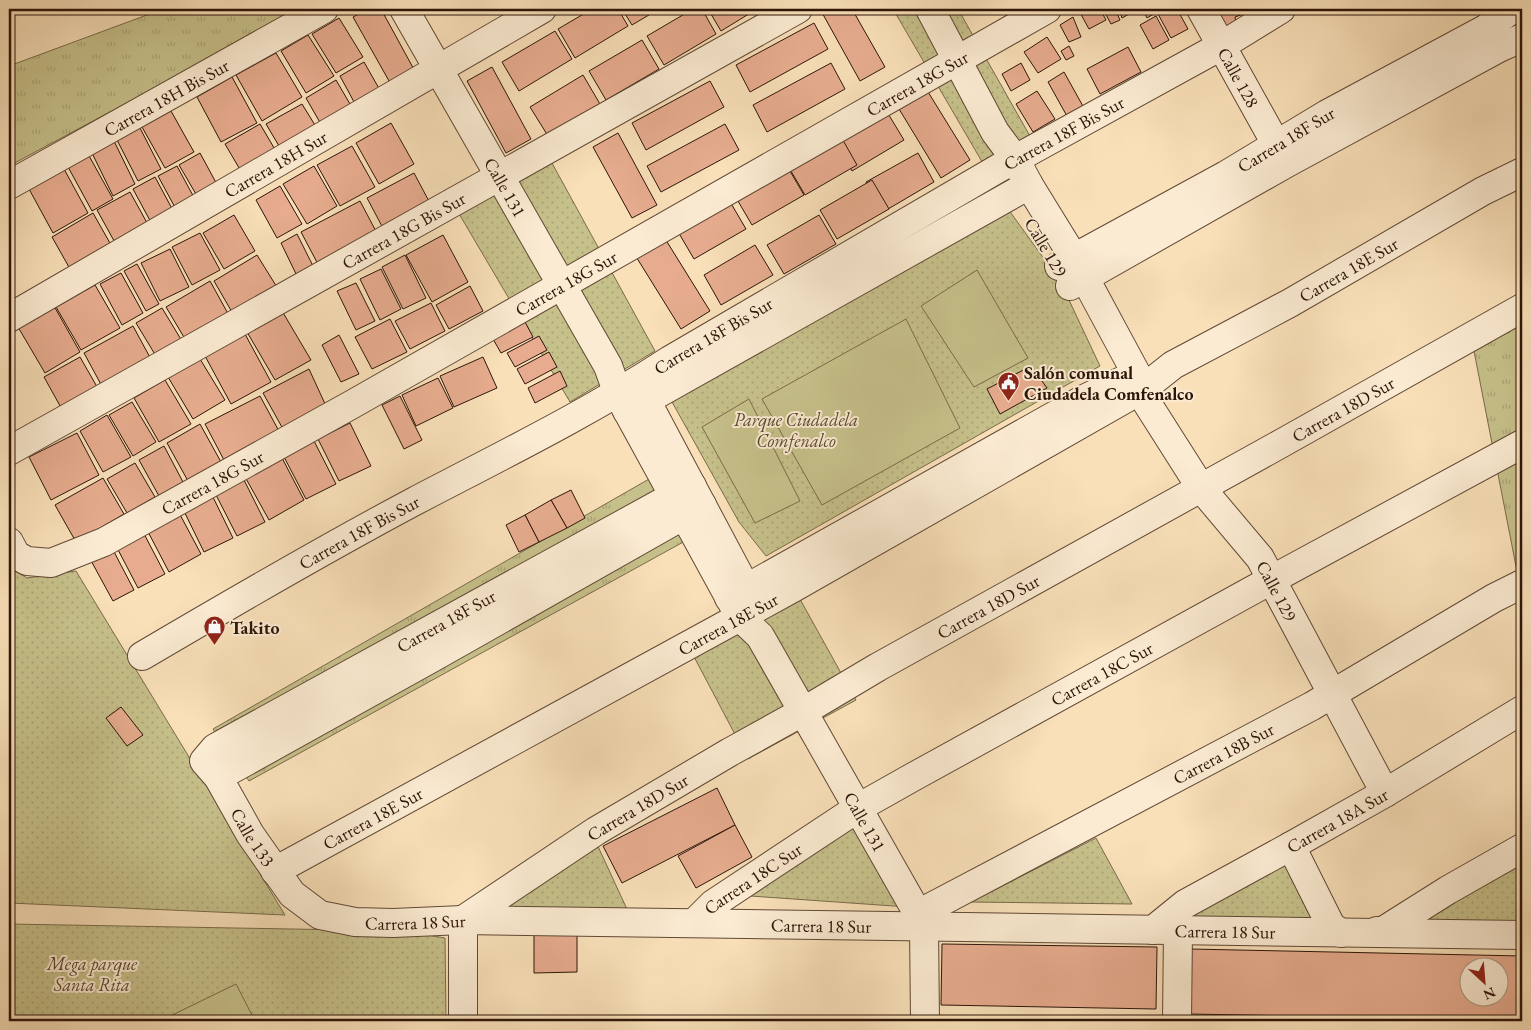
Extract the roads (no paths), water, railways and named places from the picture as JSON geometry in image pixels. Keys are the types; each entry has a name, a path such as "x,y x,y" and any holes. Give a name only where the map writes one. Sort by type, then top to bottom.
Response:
{"street":[{"name":"Carrera 18H Bis Sur","path":"9,185 324,9"},
{"name":"Calle 131","path":"404,9 608,366 632,397 760,636 921,920 925,1021"},
{"name":"Carrera 18H Sur","path":"9,318 542,9"},
{"name":"Carrera 18G Bis Sur","path":"9,451 798,9"},
{"name":"Calle 129","path":"930,9 995,132 1007,163 1021,189 1072,272 1136,388 1201,488 1260,558 1385,793"},
{"name":"Carrera 18G Sur","path":"9,542 16,555 27,561 51,562 82,552 104,542 562,286 1047,9"},
{"name":"Calle 128","path":"1202,9 1276,144"},
{"name":"Carrera 18F Bis Sur","path":"632,397 670,360 1007,163 1221,46 1281,9"},
{"name":"Carrera 18F Sur","path":"1072,272 1276,144 1327,114 1487,28 1512,9"},
{"path":"1517,9 1516,22 1522,36"},
{"name":"Carrera 18F Sur","path":"1072,272 1287,163 1522,36"},
{"name":"Carrera 18E Sur","path":"275,871 743,603 1075,404 1136,388 1173,365 1290,303 1483,191 1522,172"},
{"name":"Carrera 18F Bis Sur","path":"142,656 256,589 400,510 632,397 1021,189"},
{"name":"Carrera 18D Sur","path":"463,920 596,831 730,752 804,712 878,667 1522,308"},
{"name":"Carrera 18C Sur","path":"694,923 713,904 858,808 1522,444"},
{"name":"Carrera 18F Sur","path":"211,769 432,658 688,500"},
{"name":"Carrera 18B Sur","path":"921,920 1332,694 1494,598 1522,584"},
{"name":"Carrera 18A Sur","path":"1165,930 1184,904 1385,793 1522,710"},
{"name":"Calle 133","path":"211,769 250,834 292,894"},
{"path":"1291,846 1331,926 1348,933"},
{"name":"Carrera 18 Sur","path":"1348,933 1383,931 1448,890 1522,848"},
{"name":"Carrera 18 Sur","path":"292,894 320,916 355,922 392,923 463,920 694,923 921,920 1165,930 1522,935"},
{"path":"463,920 463,1021"},
{"path":"1165,930 1177,1021"}],"place":[{"name":"Salón comunal Ciudadela Comfenalco","path":"1008,401"},
{"name":"Takito","path":"214,646"}],"park label":[{"name":"Parque Ciudadela Comfenalco","path":"796,429"},
{"name":"Mega parque Santa Rita","path":"92,973"}]}
